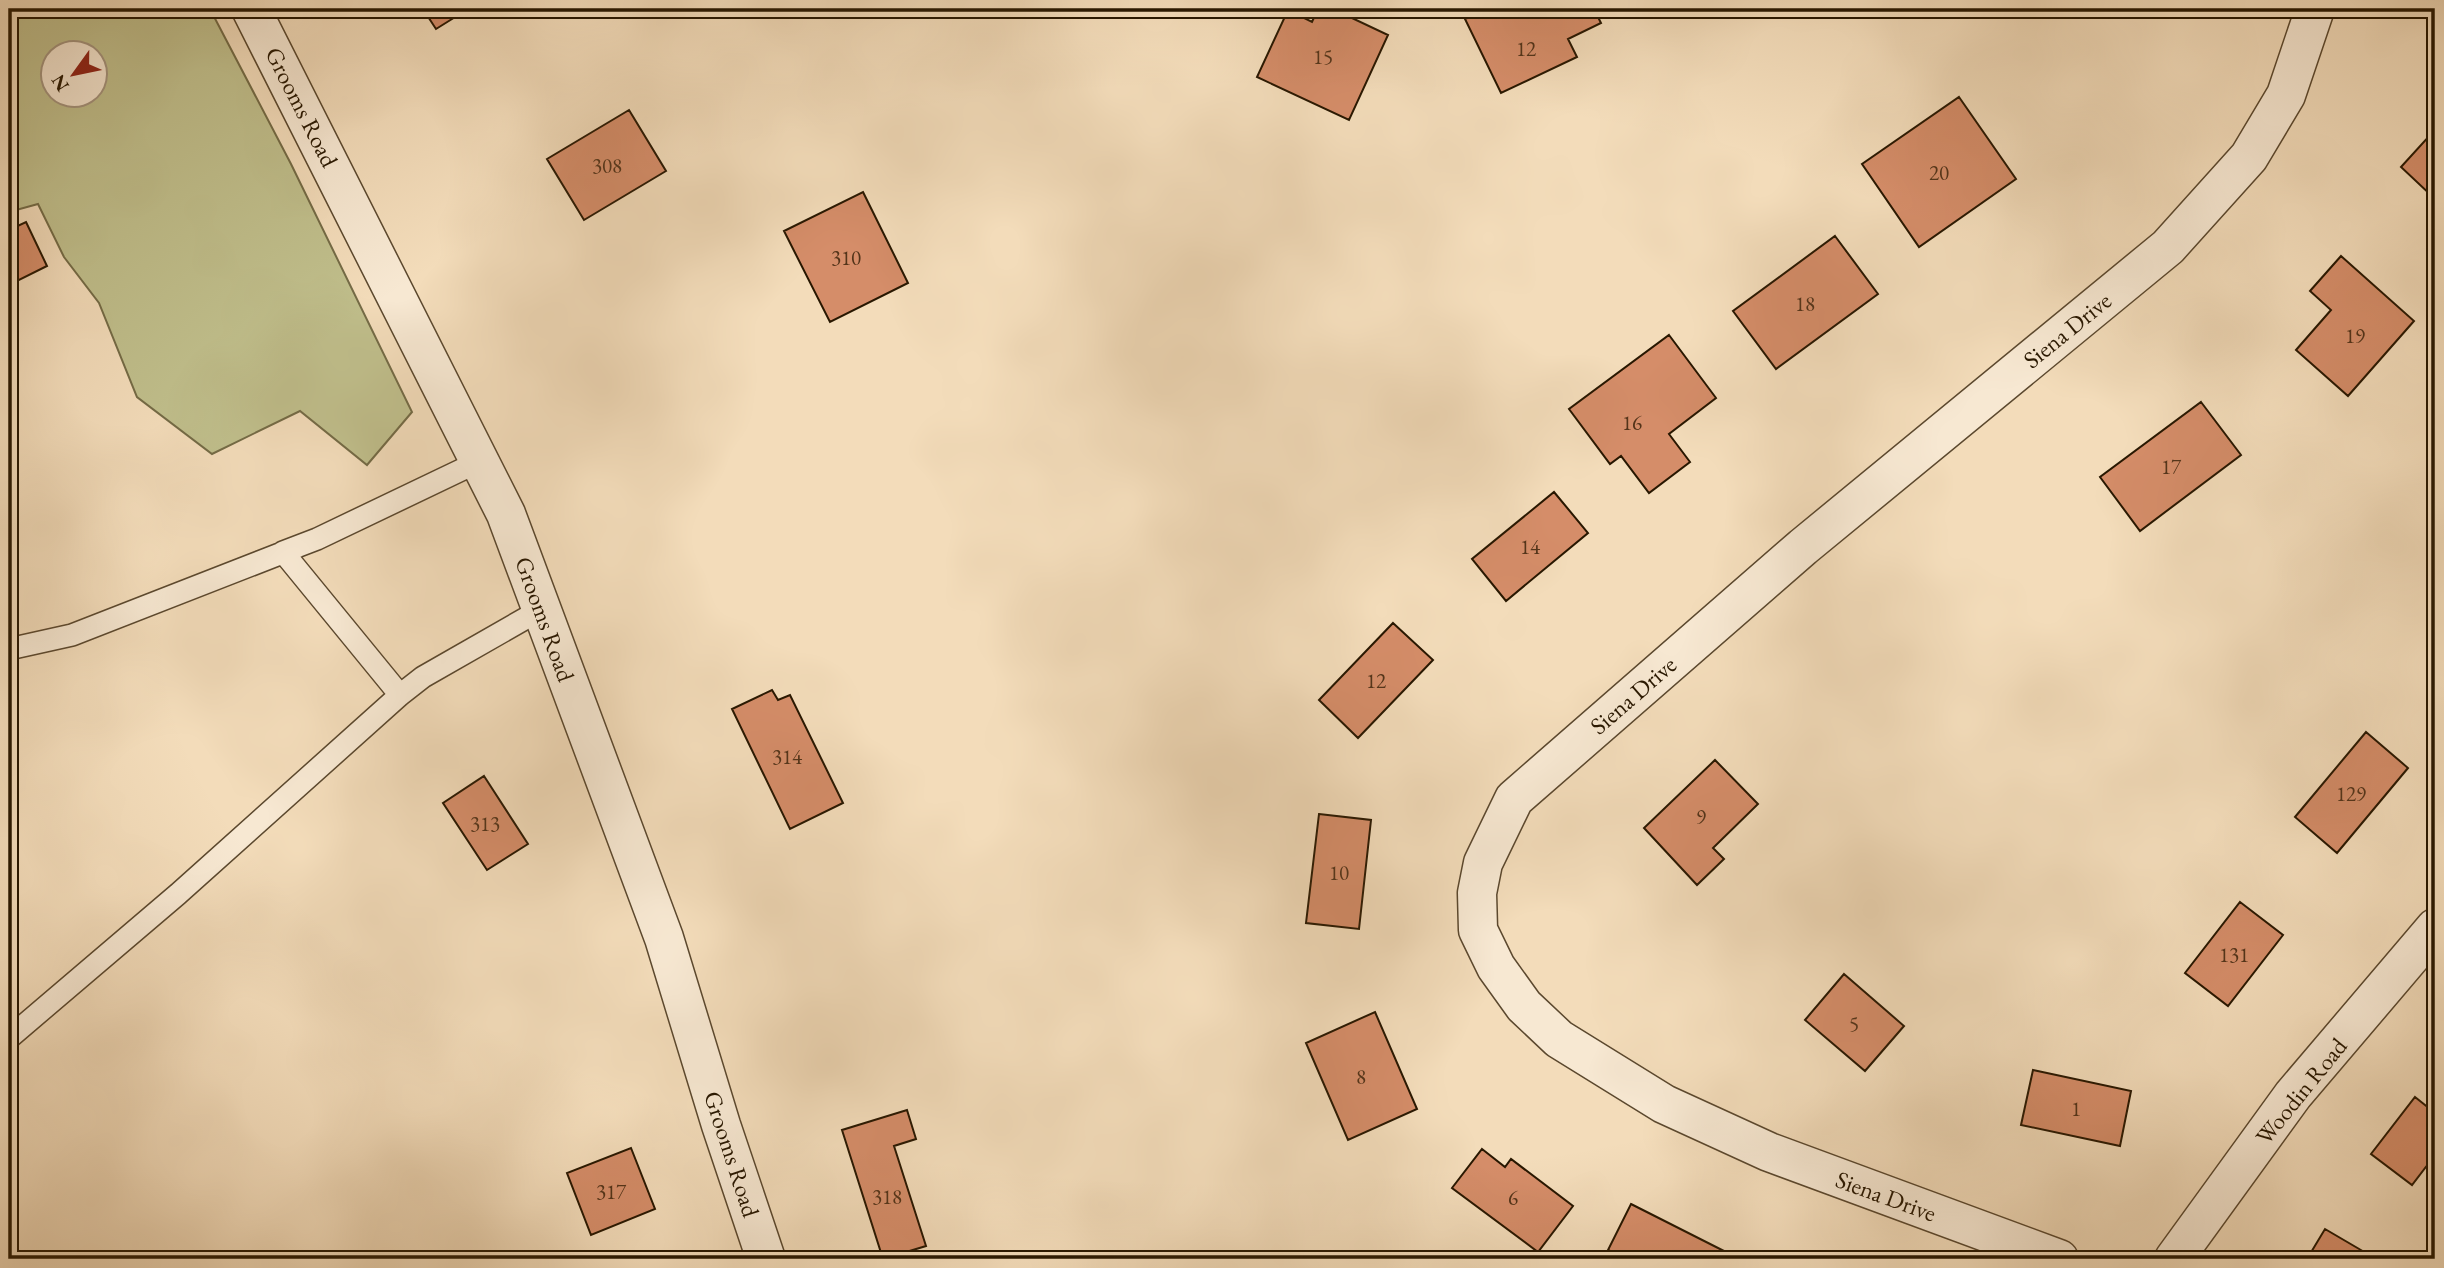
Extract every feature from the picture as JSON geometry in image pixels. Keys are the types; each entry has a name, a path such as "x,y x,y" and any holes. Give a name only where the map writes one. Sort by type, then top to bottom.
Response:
{"street":[{"name":"Grooms Road","path":"251,9 506,514 664,938 720,1125 766,1259"},
{"name":"Siena Drive","path":"2059,1259 1769,1152 1664,1104 1559,1039 1524,1006 1496,967 1478,930 1477,893 1483,863 1514,799 1803,547 2168,247 2249,157 2286,95 2315,9"},
{"name":"Woodin Road","path":"2174,1259 2293,1095 2435,928"}],"lane":[{"path":"9,649 72,635 317,540 480,461"},
{"path":"283,552 400,695"},
{"path":"9,1038 178,894 400,695 423,677 542,609"}],"shaded area":[{"path":"9,9 210,9 291,164 412,412 367,465 300,411 212,454 137,397 99,303 64,257 38,204 9,212"}],"building":[{"path":"423,9 468,9 436,29"},
{"path":"1318,9 1333,9 1388,35 1349,120 1257,77 1288,10 1312,22"},
{"path":"1487,9 1594,9 1601,23 1568,39 1577,57 1501,93 1465,19"},
{"path":"1959,97 2016,179 1919,247 1862,164"},
{"path":"629,110 666,171 584,220 547,159"},
{"path":"2431,134 2435,137 2435,199 2401,167"},
{"path":"863,192 908,283 830,322 784,231"},
{"path":"26,222 47,266 9,285 9,230"},
{"path":"1835,236 1878,294 1776,369 1733,311"},
{"path":"2341,256 2414,321 2348,396 2296,350 2331,310 2310,291"},
{"path":"1669,335 1716,398 1669,434 1690,462 1649,493 1621,456 1610,464 1569,409"},
{"path":"2201,402 2241,455 2140,531 2100,477"},
{"path":"1554,492 1588,533 1506,601 1472,559"},
{"path":"1393,623 1433,660 1358,738 1319,700"},
{"path":"772,690 778,700 790,695 843,803 790,829 732,709"},
{"path":"2366,732 2408,768 2337,853 2295,817"},
{"path":"1715,760 1758,804 1713,848 1724,859 1697,885 1644,828"},
{"path":"484,776 528,844 487,870 443,803"},
{"path":"1319,814 1371,820 1359,929 1306,923"},
{"path":"2240,902 2283,935 2228,1006 2185,973"},
{"path":"1844,974 1904,1026 1865,1071 1805,1020"},
{"path":"1375,1012 1417,1109 1348,1140 1306,1043"},
{"path":"2033,1070 2131,1091 2120,1146 2021,1125"},
{"path":"2415,1097 2435,1113 2435,1155 2412,1185 2371,1154"},
{"path":"907,1110 916,1139 894,1146 926,1246 883,1259 842,1130"},
{"path":"631,1148 655,1209 591,1235 567,1173"},
{"path":"1482,1149 1505,1167 1511,1159 1573,1206 1538,1252 1452,1188"},
{"path":"1631,1204 1728,1253 1725,1259 1626,1259 1608,1250"},
{"path":"2325,1229 2366,1253 2362,1259 2307,1259"}]}
